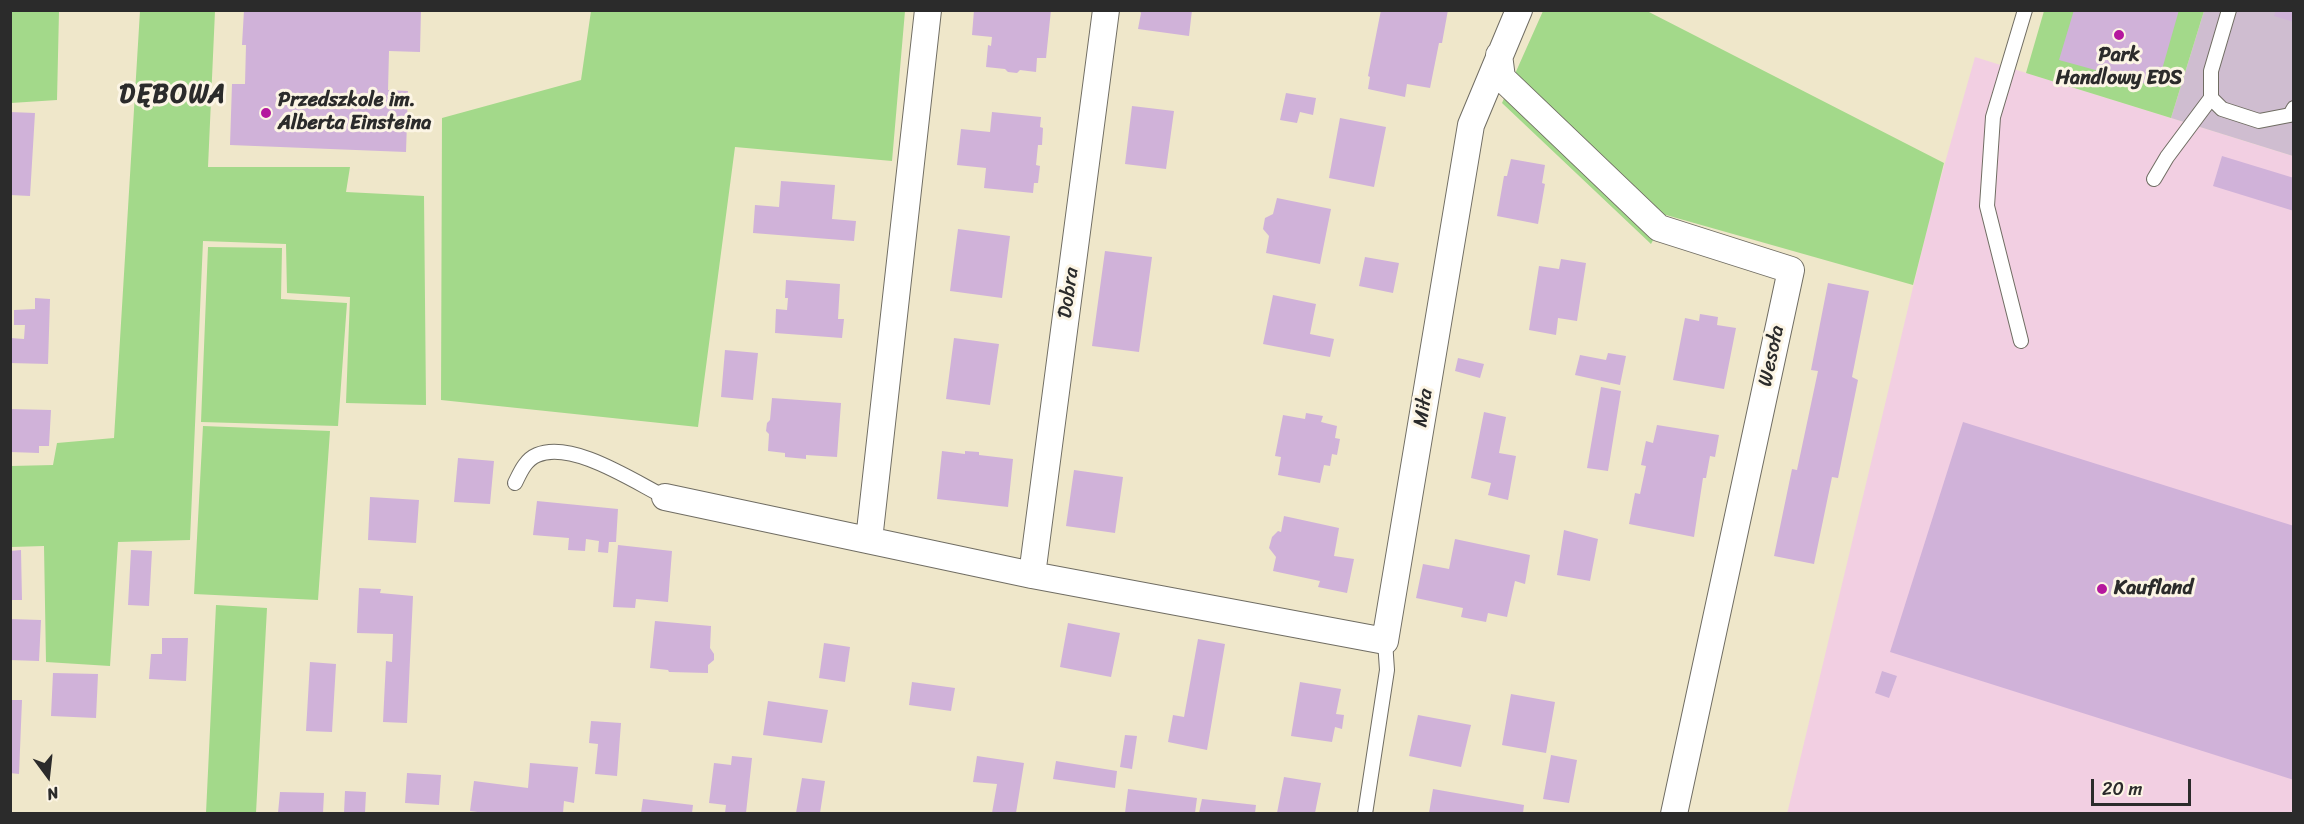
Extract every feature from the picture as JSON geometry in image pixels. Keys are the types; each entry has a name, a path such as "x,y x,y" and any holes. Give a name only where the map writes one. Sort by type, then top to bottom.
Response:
{"street":[{"path":"869,540 928,10"},
{"name":"Dobra","path":"1032,575 1106,10"},
{"name":"Miła","path":"1385,641 1471,125 1519,10"},
{"name":"Wesoła","path":"1499,55 1502,78 1659,228 1791,270 1674,813"},
{"path":"665,497 1032,575 1385,641"}],"lane":[{"path":"2021,341 1987,206 1994,117 2025,10"},
{"path":"2154,179 2211,98 2211,71 2229,10"},
{"path":"2211,98 2222,109 2259,121 2292,113"},
{"path":"514,483 523,466 536,455 557,451 583,456 665,497"},
{"name":"Miła","path":"1365,813 1387,670 1385,641"}],"shaded area":[{"path":"2204,11 2293,11 2293,156 2171,118"},
{"path":"1975,57 2293,156 2293,813 1787,814 1931,212"}],"green space":[{"path":"11,10 59,11 57,100 11,103"},
{"path":"140,11 215,11 208,167 350,167 346,192 424,196 426,405 346,403 350,297 287,293 286,244 203,241 190,540 118,542 110,666 46,662 44,546 11,547 11,466 53,465 57,443 114,438"},
{"path":"591,11 905,11 892,161 735,147 698,427 441,400 442,118 581,80"},
{"path":"1543,11 1647,11 1944,163 1913,285 1666,215 1651,244 1502,103"},
{"path":"2044,11 2204,11 2171,118 2026,73"},
{"path":"208,247 282,248 281,299 347,303 338,426 201,422"},
{"path":"203,426 330,431 318,600 194,594"},
{"path":"216,605 267,608 256,813 206,813"}],"building":[{"path":"244,10 421,10 420,52 389,51 388,90 408,91 406,152 230,145 232,84 245,84 246,45 242,45"},
{"path":"974,10 1051,10 1046,58 1037,58 1036,72 1020,70 1017,73 986,67 988,45 991,46 992,37 972,35"},
{"path":"1139,10 1192,10 1189,36 1138,29 1141,13"},
{"path":"1381,10 1448,10 1430,88 1407,84 1405,97 1368,89 1370,77 1368,76"},
{"name":"Park Handlowy EDS","path":"2074,10 2179,10 2157,87 2059,60"},
{"path":"2276,10 2294,10 2294,22 2274,16"},
{"path":"1286,93 1316,98 1313,115 1300,112 1297,123 1280,120"},
{"path":"1132,106 1174,111 1166,169 1125,164"},
{"path":"10,112 35,113 30,196 10,195"},
{"path":"992,112 1041,117 1042,145 1038,145 1036,165 1040,166 1038,183 1034,183 1033,193 984,188 986,168 957,165 961,129 990,132"},
{"path":"1340,118 1386,127 1374,187 1329,178"},
{"path":"2222,156 2294,178 2294,211 2213,186"},
{"path":"1511,159 1545,165 1542,183 1545,184 1538,224 1497,216 1504,176 1507,176"},
{"path":"781,181 835,185 832,219 856,221 854,241 753,233 755,205 779,207"},
{"path":"1277,198 1331,209 1320,264 1266,253 1269,236 1263,229 1265,218 1273,214"},
{"path":"958,229 1010,236 1002,298 950,291"},
{"path":"1105,251 1152,257 1139,352 1092,346"},
{"path":"1365,257 1399,263 1393,293 1359,286"},
{"path":"1561,259 1586,263 1577,321 1558,318 1556,335 1529,330 1539,266 1559,269"},
{"path":"786,280 840,284 838,319 844,319 842,338 775,333 776,309 787,310"},
{"path":"1828,283 1869,291 1852,377 1858,380 1838,478 1832,477 1814,564 1774,556 1792,469 1797,470 1818,371 1811,370"},
{"path":"1273,295 1316,304 1310,334 1334,339 1330,357 1263,344"},
{"path":"35,298 50,299 48,364 10,363 10,338 24,339 25,325 14,325 14,310 35,309"},
{"path":"1700,314 1718,317 1717,325 1736,328 1724,389 1673,380 1685,318 1699,321"},
{"path":"954,338 999,344 990,405 946,399"},
{"path":"725,350 758,353 753,400 721,397"},
{"path":"1608,353 1626,356 1620,385 1575,375 1580,355 1606,360"},
{"path":"1458,358 1484,364 1480,378 1455,371"},
{"path":"1601,387 1621,391 1608,471 1587,468"},
{"path":"772,398 841,403 837,457 806,455 806,459 785,457 785,453 768,451 769,434 766,431 770,420"},
{"path":"10,409 51,410 49,446 39,446 39,453 10,452"},
{"path":"1484,412 1506,417 1499,453 1516,456 1508,500 1488,495 1491,483 1471,478"},
{"path":"1306,413 1323,416 1321,422 1337,426 1335,438 1340,439 1337,455 1332,454 1330,466 1324,465 1320,483 1278,475 1281,457 1275,456 1283,415 1305,419"},
{"name":"Kaufland","path":"1963,422 2294,526 2294,780 1890,652"},
{"path":"1657,425 1719,435 1715,457 1710,456 1706,478 1703,478 1694,537 1629,524 1635,493 1640,494 1646,466 1641,465 1646,441 1653,443"},
{"path":"942,451 965,454 965,451 979,452 979,455 1013,459 1008,507 937,499"},
{"path":"458,458 494,461 490,504 454,502"},
{"path":"1074,470 1123,477 1115,533 1066,526"},
{"path":"370,497 419,500 416,543 368,540"},
{"path":"537,501 618,509 616,542 609,542 608,553 598,552 599,541 586,539 585,551 568,550 569,538 533,535"},
{"path":"1284,516 1339,528 1334,556 1354,559 1347,593 1318,587 1320,581 1273,571 1276,557 1269,548 1272,537 1278,531 1281,532"},
{"path":"1564,530 1598,539 1590,581 1557,575"},
{"path":"1455,539 1530,555 1525,584 1515,581 1507,617 1488,613 1486,622 1461,617 1463,608 1416,598 1423,564 1449,569"},
{"path":"618,545 672,551 668,602 636,599 635,608 613,607"},
{"path":"21,550 22,600 10,600 10,551"},
{"path":"131,550 152,551 149,606 128,605"},
{"path":"359,588 381,589 380,593 413,596 407,723 383,722 386,661 392,662 393,634 357,633"},
{"path":"10,619 41,620 39,661 10,660"},
{"path":"655,621 711,626 710,648 714,654 714,660 708,665 708,673 669,672 650,668"},
{"path":"1068,623 1120,633 1111,677 1060,667"},
{"path":"162,638 188,638 186,681 149,679 151,654 162,654"},
{"path":"1198,639 1225,644 1207,750 1168,742 1173,715 1184,717"},
{"path":"824,643 850,647 845,682 819,678"},
{"path":"310,662 336,664 332,732 306,731"},
{"path":"1882,671 1897,676 1889,698 1875,693"},
{"path":"53,673 98,674 96,718 51,716"},
{"path":"912,682 955,688 951,711 909,705"},
{"path":"1300,682 1341,689 1336,714 1344,715 1342,729 1335,727 1332,742 1291,736"},
{"path":"1511,694 1555,702 1546,753 1502,745"},
{"path":"10,700 22,700 19,774 10,773"},
{"path":"768,701 828,710 822,743 763,735"},
{"path":"1418,715 1471,725 1461,767 1409,756"},
{"path":"591,721 621,723 617,776 595,774 598,744 589,743"},
{"path":"1125,735 1137,736 1132,769 1120,767"},
{"path":"1551,755 1577,760 1569,803 1543,799"},
{"path":"732,756 752,758 746,813 725,813 726,805 709,803 714,763 731,765"},
{"path":"977,756 1024,763 1016,813 992,813 997,784 973,782"},
{"path":"1056,761 1117,771 1115,788 1053,779"},
{"path":"530,763 578,767 574,803 564,801 563,813 470,811 474,781 528,788"},
{"path":"407,773 441,775 439,805 405,803"},
{"path":"1284,777 1321,783 1315,813 1277,813"},
{"path":"802,778 825,781 820,813 796,813"},
{"path":"1128,789 1197,798 1195,813 1125,813"},
{"path":"1433,789 1524,805 1523,813 1429,813"},
{"path":"345,791 366,792 365,813 344,813"},
{"path":"280,792 324,793 323,813 278,813"},
{"path":"643,799 693,805 692,813 641,813"},
{"path":"1202,799 1256,805 1255,813 1199,813"}],"place":[{"name":"Park Handlowy EDS","path":"2119,35"},
{"name":"Przedszkole im. Alberta Einsteina","path":"266,113"},
{"name":"Kaufland","path":"2102,589"}],"district":[{"name":"DĘBOWA","path":"173,95"}]}
